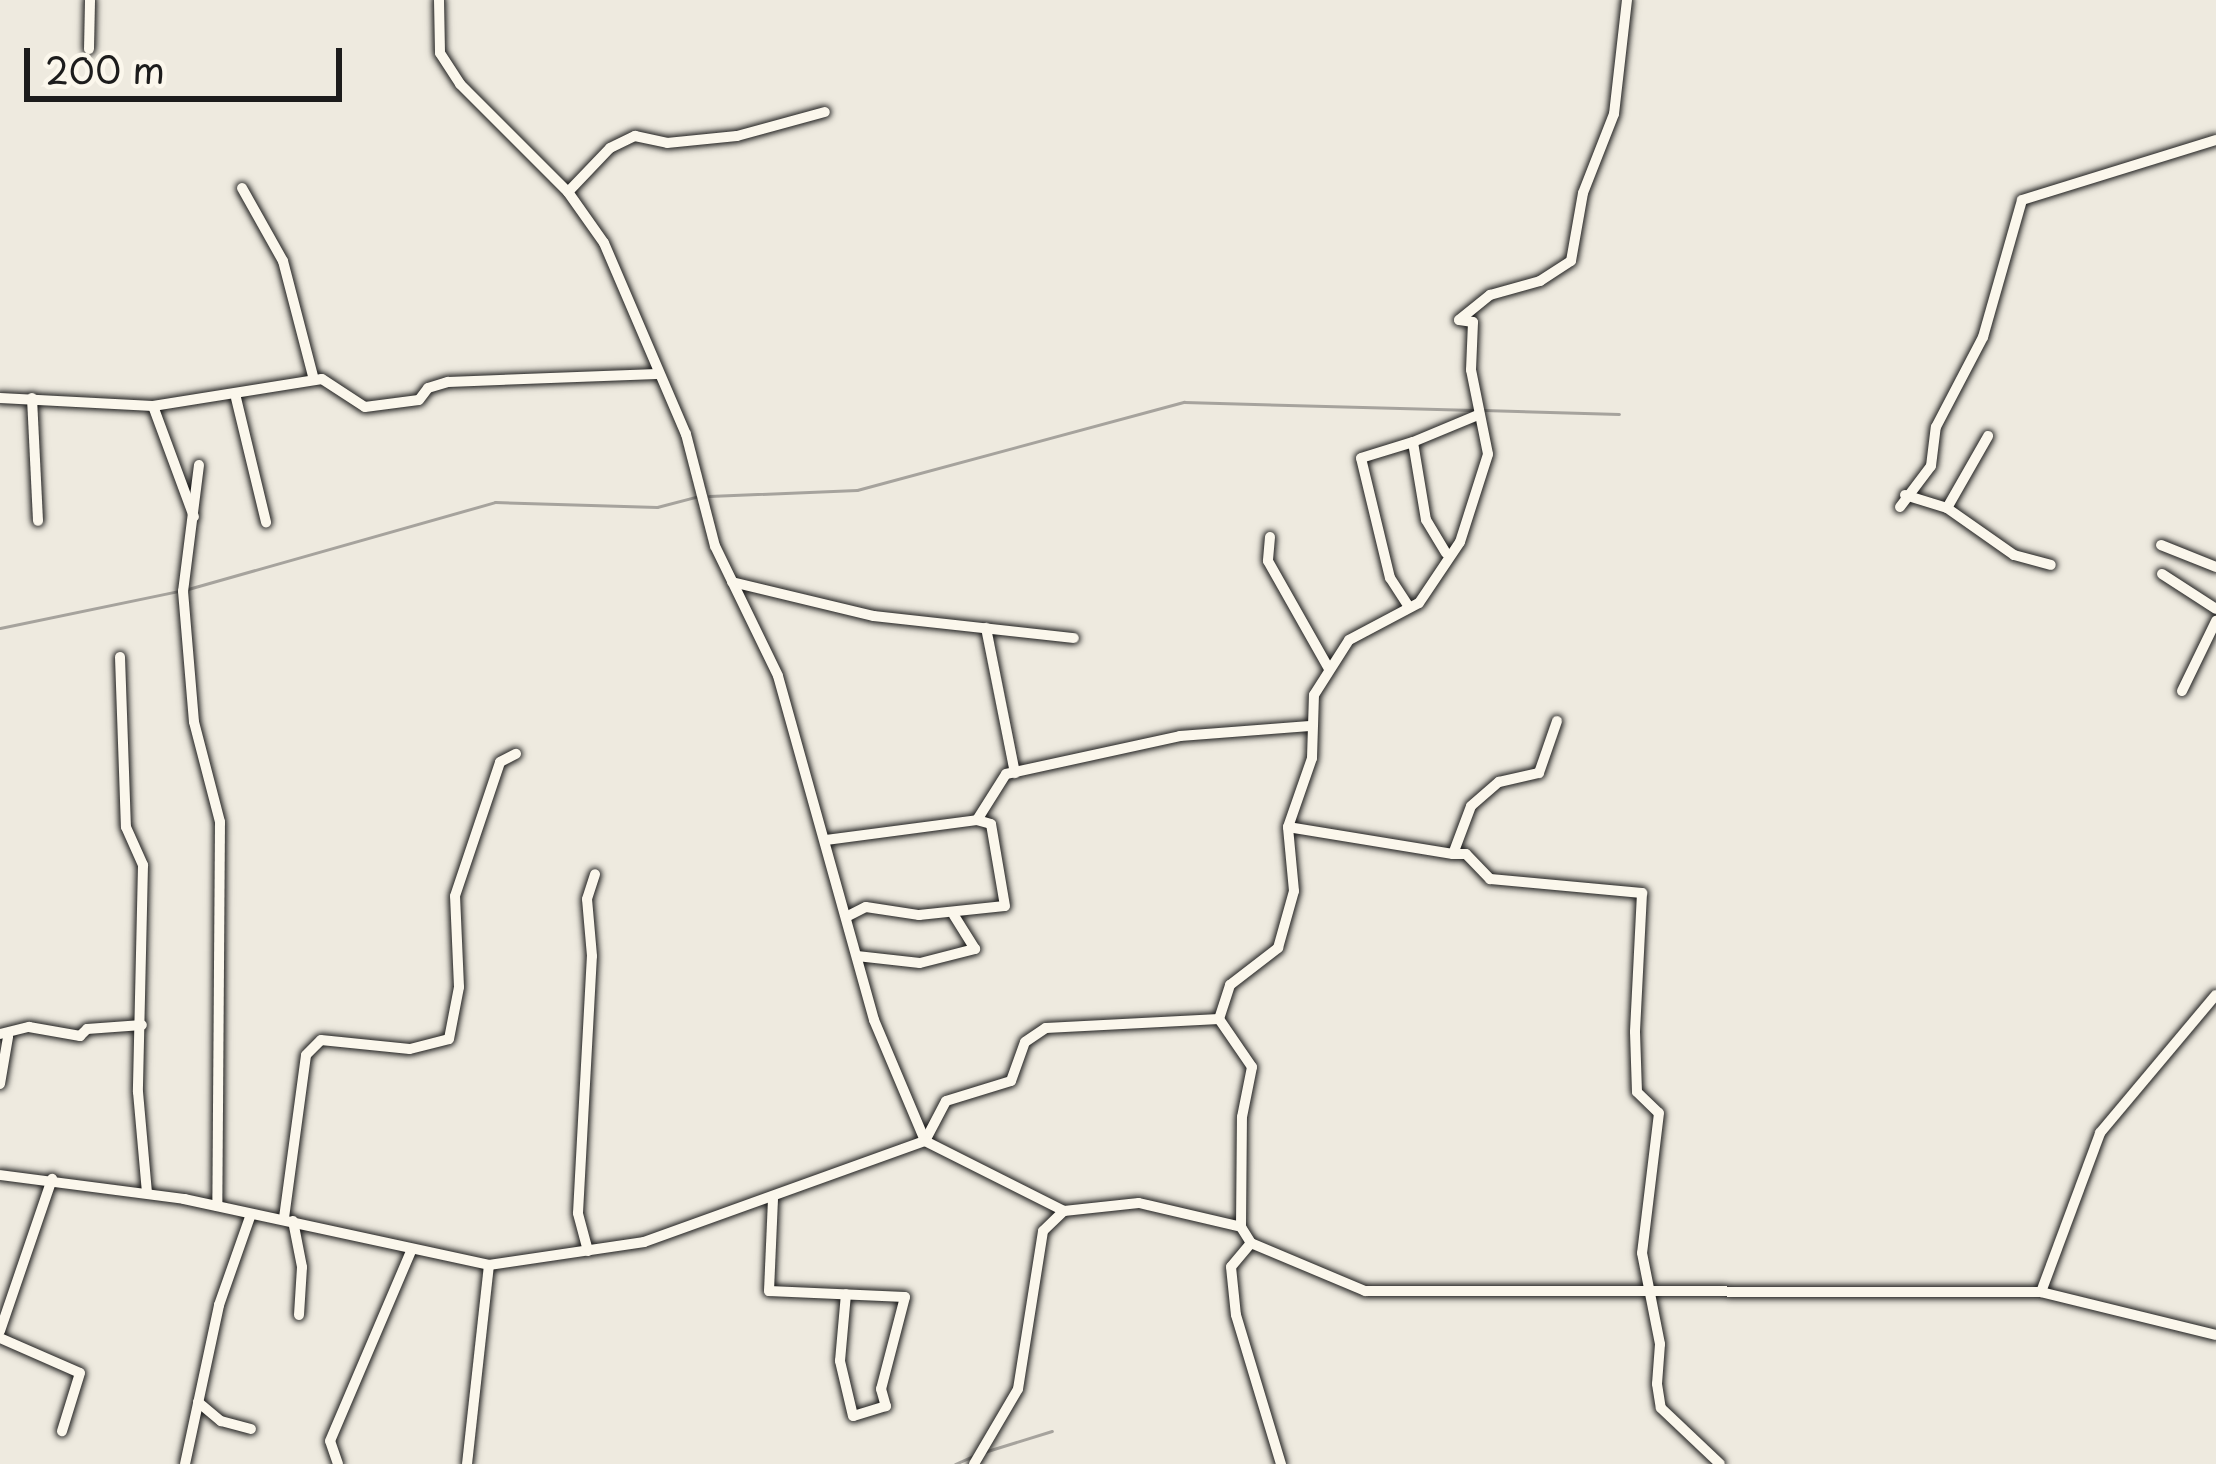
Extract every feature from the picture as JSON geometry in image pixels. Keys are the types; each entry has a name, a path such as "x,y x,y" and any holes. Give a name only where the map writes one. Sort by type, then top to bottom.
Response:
{"street":[{"path":"89,50 90,0"},
{"path":"439,0 440,53 460,84 568,192 604,243 686,434 715,546 778,676 874,1020 925,1141 1064,1210 1139,1203 1241,1227"},
{"path":"1219,1019 1230,985 1278,948 1294,891 1288,827 1312,758 1310,726 1329,668 1349,640 1409,607 1446,553 1460,542 1487,465 1478,416 1473,322 1459,320 1490,295 1540,281 1570,261 1583,193 1598,170 1614,114 1627,0"},
{"path":"568,192 610,148 635,136 667,143 737,136 825,112"},
{"path":"2051,565 2014,555 1947,508 1902,501 1931,466 1936,427 1983,337 2022,200 2216,140"},
{"path":"242,188 283,261 314,380"},
{"path":"0,398 153,406 236,398 314,380 365,407 418,400 428,388 483,378 657,374"},
{"path":"32,398 38,521"},
{"path":"236,398 266,522"},
{"path":"153,406 194,517"},
{"path":"1409,607 1390,578 1360,458 1478,416"},
{"path":"1947,508 1988,436"},
{"path":"1413,442 1426,520 1446,553"},
{"path":"199,466 183,591 194,722 220,822 217,1206"},
{"path":"1270,537 1268,561 1329,668"},
{"path":"2161,545 2216,567"},
{"path":"2162,574 2216,609"},
{"path":"732,582 874,616 1074,638"},
{"path":"2182,691 2216,621"},
{"path":"986,628 1015,773"},
{"path":"120,657 126,827 143,866 138,1092 147,1193"},
{"path":"1453,854 1471,806 1499,782 1539,772 1557,721"},
{"path":"977,820 1015,773 1180,736 1310,726"},
{"path":"299,1316 289,1220 306,1055 321,1040 410,1049 449,1039 459,987 455,896 500,762 516,754"},
{"path":"826,840 977,820 991,824 1005,906 954,914 866,907 846,916"},
{"path":"1288,827 1466,854 1490,879 1642,893 1637,1091 1659,1113 1643,1232 1661,1408 1720,1464"},
{"path":"587,1251 578,1213 592,956 587,899 595,874"},
{"path":"857,956 920,963 975,949 954,914"},
{"path":"2042,1292 2100,1132 2216,995"},
{"path":"0,1175 147,1193 489,1265 644,1242 925,1141 946,1101 1011,1081 1025,1042 1046,1028 1219,1019"},
{"path":"1219,1019 1252,1067 1242,1117 1241,1227 1251,1243 1365,1291 2042,1292 2216,1335"},
{"path":"0,1084 4,1036 29,1027 80,1036 87,1029 142,1025"},
{"path":"52,1179 0,1335 80,1373 62,1431"},
{"path":"773,1199 769,1291 846,1294 904,1297 881,1389 886,1406 853,1416 840,1361 846,1294"},
{"path":"974,1464 1018,1390 1043,1231 1064,1210"},
{"path":"185,1464 219,1305 251,1214"},
{"path":"1251,1243 1232,1267 1236,1315 1281,1464"},
{"path":"338,1464 330,1442 411,1251"},
{"path":"467,1464 489,1265"},
{"path":"199,1402 221,1421 251,1429"}],"waterway":[{"path":"709,496 857,490 1184,402 1474,410"},
{"path":"1483,410 1619,414"},
{"path":"188,589 495,502 657,507 699,496"},
{"path":"0,628 179,591"},
{"path":"984,1452 1052,1431"},
{"path":"955,1464 975,1455"}]}
